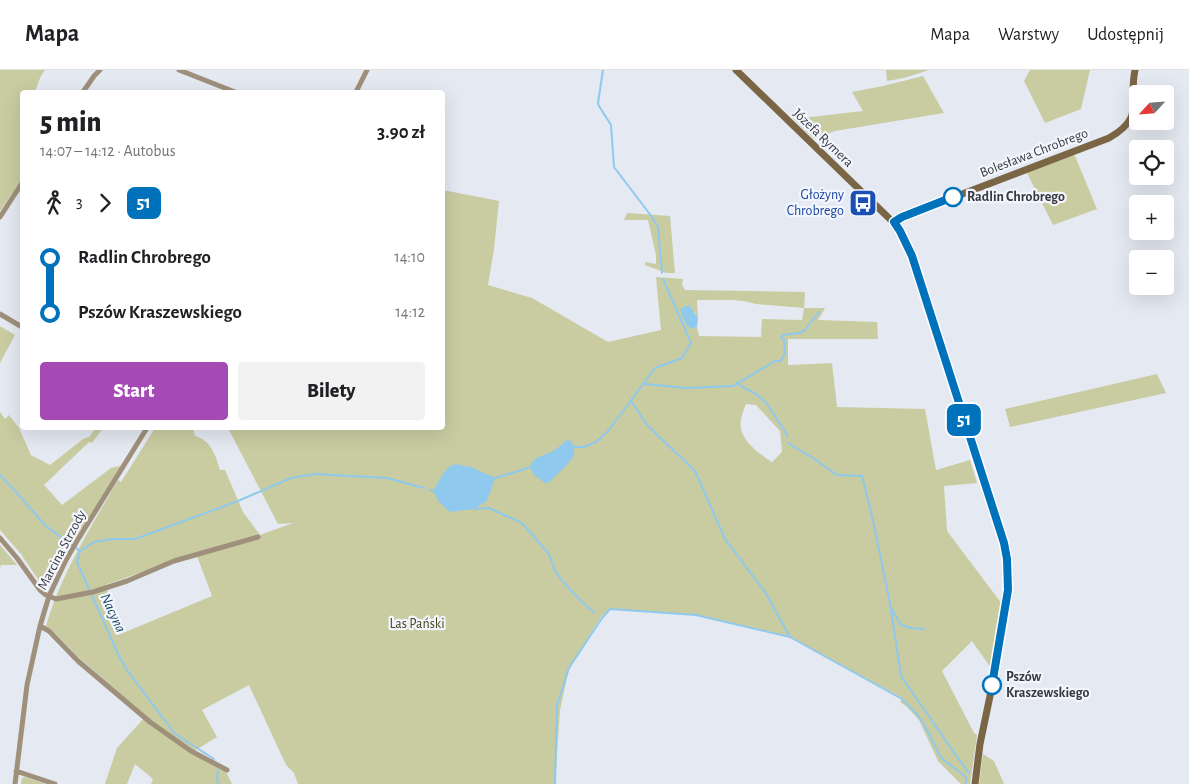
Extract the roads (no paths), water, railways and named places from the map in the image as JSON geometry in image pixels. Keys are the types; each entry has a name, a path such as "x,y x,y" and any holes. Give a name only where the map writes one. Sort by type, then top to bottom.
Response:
{"street":[{"path":"84,90 100,70"},
{"path":"179,70 229,90"},
{"path":"357,90 367,70"},
{"name":"Józefa Rymera","path":"736,70 894,222 912,256 1004,543 1007,559 1008,590 980,744 975,784"},
{"name":"Bolesława Chrobrego","path":"894,222 902,217 1109,138 1121,131 1133,113 1135,70"},
{"path":"0,217 20,186"},
{"path":"0,314 20,325"},
{"name":"Marcina Strzody","path":"15,784 27,685 40,626 49,596 71,551 146,430"},
{"path":"0,538 40,590 56,599 91,593 174,562 258,537"},
{"path":"40,626 49,631 78,661 150,722 191,751 227,770"},
{"path":"16,770 56,784"}],"water":[{"path":"689,305 698,318 697,327 691,329 685,323 680,309"},
{"path":"567,440 571,441 574,447 572,458 550,482 545,483 533,474 530,467 531,463 536,458 555,450"},
{"path":"455,464 471,467 495,478 487,501 474,509 450,512 439,502 433,491 445,471"}],"waterway":[{"path":"603,70 598,103 611,125 614,167 658,227 662,273"},
{"path":"574,447 584,447 596,442 608,431 655,368 682,358 691,343 663,279"},
{"path":"645,384 686,388 733,386 775,361 781,361 785,352 784,339 781,338 783,335 799,333 805,330 819,312"},
{"path":"737,383 764,401 775,415 787,437"},
{"path":"631,401 647,425 695,471 725,539 765,592 790,637"},
{"path":"788,443 837,475 862,476 891,608 901,625 924,629"},
{"path":"495,478 530,467"},
{"path":"80,551 94,542 112,539 135,539 238,501 291,478 315,474 387,478 424,488"},
{"name":"Nacyna","path":"0,475 46,526 80,551"},
{"path":"474,509 489,508 522,523 549,554 555,571 564,583 594,612"},
{"name":"Nacyna","path":"80,551 77,562 127,670 175,734 214,759"},
{"path":"555,784 557,705 569,668 610,609 696,615 790,637 902,699 916,713 925,726 941,758 966,777 966,784"},
{"path":"891,610 901,676 969,773"},
{"name":"Nacyna","path":"218,770 218,784"}],"place":[{"name":"Radlin Chrobrego","path":"953,197"},
{"name":"Głożyny Chrobrego","path":"863,203"},
{"name":"Pszów Kraszewskiego","path":"992,685"}],"park label":[{"name":"Las Pański","path":"417,624"}]}
